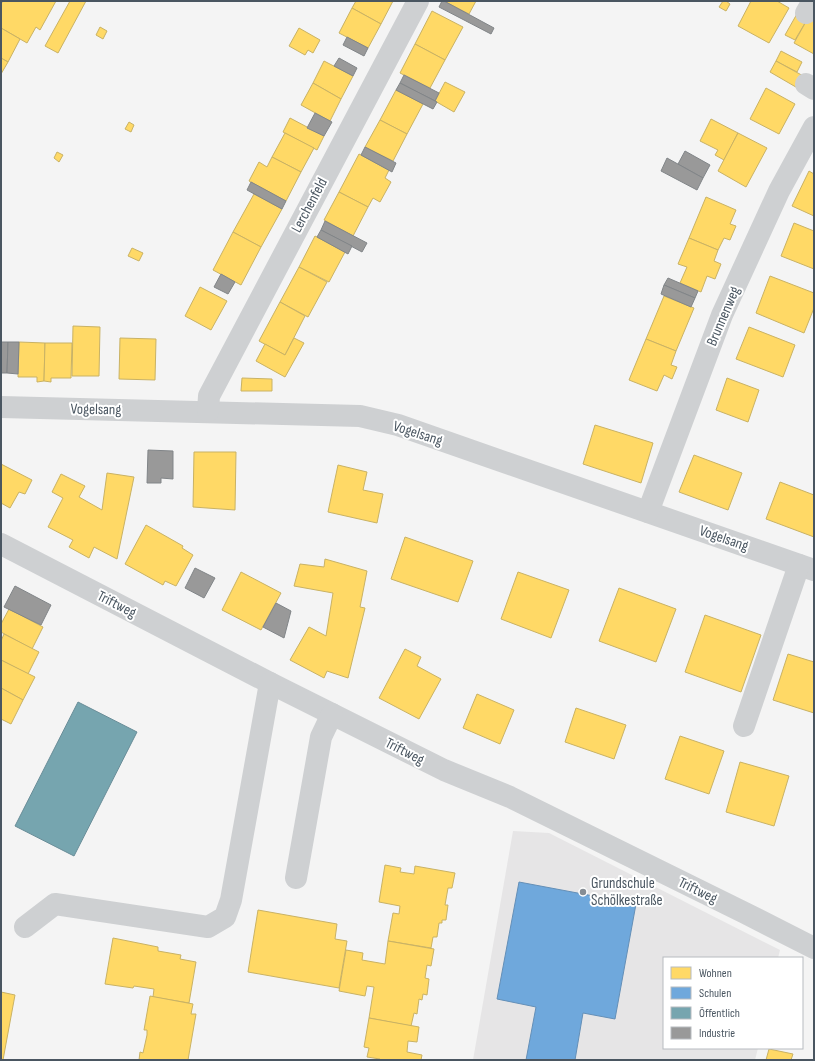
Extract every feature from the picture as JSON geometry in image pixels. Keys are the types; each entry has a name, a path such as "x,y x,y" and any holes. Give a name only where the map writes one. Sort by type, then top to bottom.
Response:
{"street":[{"name":"Lerchenfeld","path":"208,411 209,396 418,1"},
{"name":"Brunnenweg","path":"648,512 722,315 779,191 814,127"},
{"name":"Vogelsang","path":"1,406 360,416 398,425 807,567"},
{"name":"Triftweg","path":"1,544 270,683 444,770 510,797 814,948"},
{"path":"744,726 807,567"},
{"path":"25,927 55,904 208,927 225,917 231,900 270,683"},
{"path":"296,878 321,737 332,714"}],"shaded area":[{"name":"Grundschule Schölkestraße","path":"513,831 549,833 780,950 778,957 663,957 663,1049 758,1049 755,1060 473,1060"}],"building: Wohnen":[{"path":"3,1 56,1 40,30 36,27 27,43 1,28 1,4"},
{"path":"70,1 86,1 58,53 45,46"},
{"path":"356,1 393,1 381,24 352,8"},
{"path":"444,1 476,1 469,14"},
{"path":"723,1 730,4 726,11 719,7"},
{"path":"751,1 777,1 789,8 769,43 738,26"},
{"path":"352,8 381,24 368,48 339,33"},
{"path":"432,11 463,27 445,60 415,44"},
{"path":"798,12 808,18 795,40 785,35"},
{"path":"808,18 814,21 814,54 794,43"},
{"path":"100,27 107,31 103,39 96,35"},
{"path":"1,28 20,39 8,62 1,58"},
{"path":"299,28 320,40 313,53 308,50 305,55 289,46"},
{"path":"415,44 445,60 430,88 400,73"},
{"path":"781,51 802,62 797,72 776,61"},
{"path":"1,58 8,62 1,74"},
{"path":"324,61 353,76 341,99 313,83"},
{"path":"776,61 807,78 801,90 770,72"},
{"path":"445,82 465,92 454,112 435,101"},
{"path":"313,83 341,99 330,121 301,105"},
{"path":"766,88 795,104 779,134 750,119"},
{"path":"396,90 423,104 407,134 380,120"},
{"path":"290,118 324,136 317,150 283,132"},
{"path":"711,119 738,133 724,160 715,155 718,150 700,141"},
{"path":"380,120 407,134 393,161 365,147"},
{"path":"129,122 134,125 131,132 125,129"},
{"path":"285,133 314,148 301,172 272,157"},
{"path":"738,133 767,148 746,187 718,171"},
{"path":"57,152 63,155 59,162 54,158"},
{"path":"359,154 389,170 385,178 391,182 380,202 373,198 368,207 339,192"},
{"path":"272,157 301,172 286,201 249,181 259,162 267,167"},
{"path":"809,171 814,174 814,216 792,206"},
{"path":"339,192 368,207 353,236 324,220"},
{"path":"254,194 282,209 261,247 233,232"},
{"path":"706,197 736,210 730,224 736,226 730,240 724,238 718,250 689,238"},
{"path":"794,223 814,231 814,269 781,256"},
{"path":"233,232 261,247 241,285 213,270"},
{"path":"315,236 345,252 329,282 299,267"},
{"path":"689,238 718,250 714,261 721,264 715,279 707,276 701,292 680,283 687,267 678,264"},
{"path":"132,248 143,253 139,261 128,256"},
{"path":"299,267 327,282 308,317 280,302"},
{"path":"770,276 814,293 814,308 804,333 756,313"},
{"path":"200,287 227,301 211,330 185,316"},
{"path":"664,296 694,308 676,351 646,339"},
{"path":"280,302 305,316 285,355 259,341"},
{"path":"73,326 100,327 99,376 72,376"},
{"path":"749,327 795,345 783,377 736,359"},
{"path":"120,338 156,339 155,380 119,379"},
{"path":"294,338 304,343 285,377 256,361 265,344 285,355"},
{"path":"646,339 676,351 671,365 677,367 672,379 664,375 657,391 629,380"},
{"path":"19,342 45,343 44,381 37,382 37,377 18,377"},
{"path":"45,343 72,343 71,378 51,378 51,382 44,381"},
{"path":"242,378 272,379 272,391 241,391"},
{"path":"727,378 759,390 748,422 716,410"},
{"path":"595,425 653,443 641,483 583,464"},
{"path":"194,452 236,452 235,510 193,507"},
{"path":"694,455 742,473 728,510 679,492"},
{"path":"1,464 32,480 25,494 19,492 10,508 1,503"},
{"path":"338,465 367,472 363,490 383,494 377,523 328,512"},
{"path":"107,473 134,477 117,559 94,547 89,558 69,547 73,540 48,527 63,498 52,492 61,474 85,486 79,497 102,510"},
{"path":"780,482 814,495 814,537 766,519"},
{"path":"146,525 183,546 182,548 193,555 176,586 165,581 163,585 125,564"},
{"path":"405,537 473,561 458,602 391,579"},
{"path":"325,559 367,571 360,607 365,608 348,678 327,671 324,678 290,660 309,627 326,636 333,593 294,586 300,564 324,567"},
{"path":"241,572 281,593 261,630 222,610"},
{"path":"518,572 569,590 551,638 501,619"},
{"path":"619,588 676,609 656,662 599,641"},
{"path":"9,609 43,627 32,649 1,632 1,624"},
{"path":"705,615 761,635 741,692 685,672"},
{"path":"4,634 39,652 28,674 1,660 1,641"},
{"path":"405,649 421,657 417,666 441,679 419,719 379,698"},
{"path":"788,654 814,662 814,713 773,700"},
{"path":"1,660 35,677 23,700 1,688"},
{"path":"1,688 23,700 11,724 1,719"},
{"path":"477,694 514,710 500,744 463,728"},
{"path":"576,708 626,725 614,759 565,742"},
{"path":"680,736 724,751 709,794 665,779"},
{"path":"740,762 789,776 774,826 726,812"},
{"path":"385,865 401,868 400,872 414,874 415,866 455,873 452,888 448,888 445,905 448,905 446,920 442,920 442,923 439,923 437,937 433,937 431,948 388,941 393,913 399,914 400,906 379,902"},
{"path":"258,910 337,924 335,939 347,941 339,988 248,972"},
{"path":"113,938 158,947 158,951 181,955 180,959 196,962 189,1003 153,997 154,989 105,984"},
{"path":"388,941 434,949 431,966 427,965 425,978 429,979 427,995 423,994 422,1000 419,999 417,1014 414,1013 411,1026 369,1018 374,987 367,986 365,996 339,991 346,950 363,953 362,960 385,964"},
{"path":"1,992 15,995 3,1060 1,1060"},
{"path":"150,996 193,1004 191,1014 196,1014 188,1060 139,1060 140,1052 143,1053 147,1035 147,1030 144,1030"},
{"path":"369,1018 419,1027 417,1042 408,1041 407,1052 422,1055 421,1060 379,1060 380,1059 367,1057 369,1048 364,1047"},
{"path":"769,1049 793,1054 791,1060 766,1060"}],"building: Schulen":[{"path":"519,882 636,904 615,1019 583,1013 575,1060 526,1060 536,1007 497,999"}],"building: Öffentlich":[{"path":"78,702 137,732 74,856 15,826"}],"building: Industrie":[{"path":"442,1 494,28 491,34 439,7"},
{"path":"347,37 368,48 364,56 343,45"},
{"path":"339,58 357,68 353,76 334,66"},
{"path":"404,75 439,93 435,101 400,83"},
{"path":"400,83 437,102 433,109 396,90"},
{"path":"315,113 332,122 324,136 307,128"},
{"path":"365,147 396,163 392,172 361,155"},
{"path":"685,151 710,165 703,178 678,164"},
{"path":"667,158 703,178 697,190 661,171"},
{"path":"251,182 286,201 282,209 247,190"},
{"path":"325,221 367,243 362,252 321,230"},
{"path":"321,230 352,246 348,254 317,237"},
{"path":"221,274 235,282 228,294 214,287"},
{"path":"668,278 698,291 695,298 664,285"},
{"path":"664,285 695,298 691,307 661,294"},
{"path":"1,342 8,342 7,373 1,373"},
{"path":"8,342 19,342 18,374 7,373"},
{"path":"148,450 173,451 173,479 161,478 161,483 147,483"},
{"path":"195,568 215,578 204,598 185,588"},
{"path":"15,586 51,605 41,625 4,607"},
{"path":"276,603 291,611 284,638 263,627"}],"place":[{"name":"Grundschule Schölkestraße","path":"583,892"}]}
